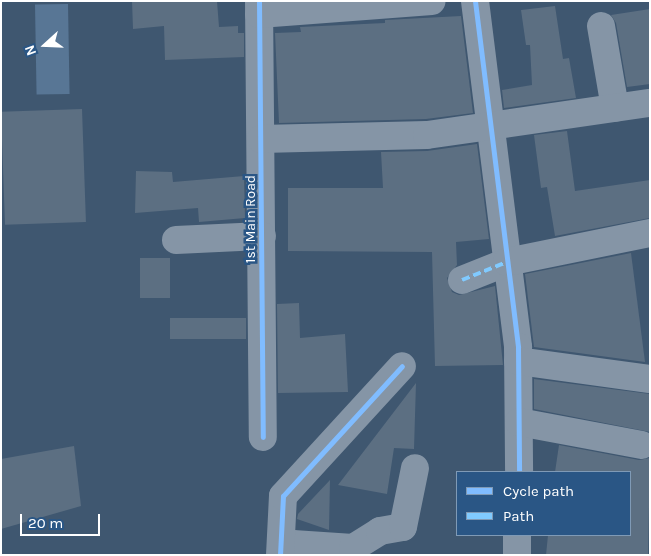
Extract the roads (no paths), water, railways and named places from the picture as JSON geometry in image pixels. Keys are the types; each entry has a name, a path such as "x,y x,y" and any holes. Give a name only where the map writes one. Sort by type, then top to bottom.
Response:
{"street":[{"path":"259,8 432,1"},
{"path":"475,1 518,361 519,471"},
{"name":"1st Main Road","path":"259,8 263,437"},
{"path":"602,26 615,108"},
{"path":"261,139 427,135 650,103"},
{"path":"462,280 507,262 650,233"},
{"path":"176,240 262,236"},
{"path":"518,361 650,379"},
{"path":"280,552 283,496 402,366"},
{"path":"519,422 642,445"},
{"path":"280,552 292,544 353,548 380,531 403,526 414,468"},
{"path":"517,536 517,555"}],"water":[{"path":"68,4 70,94 37,95 35,5"}]}
